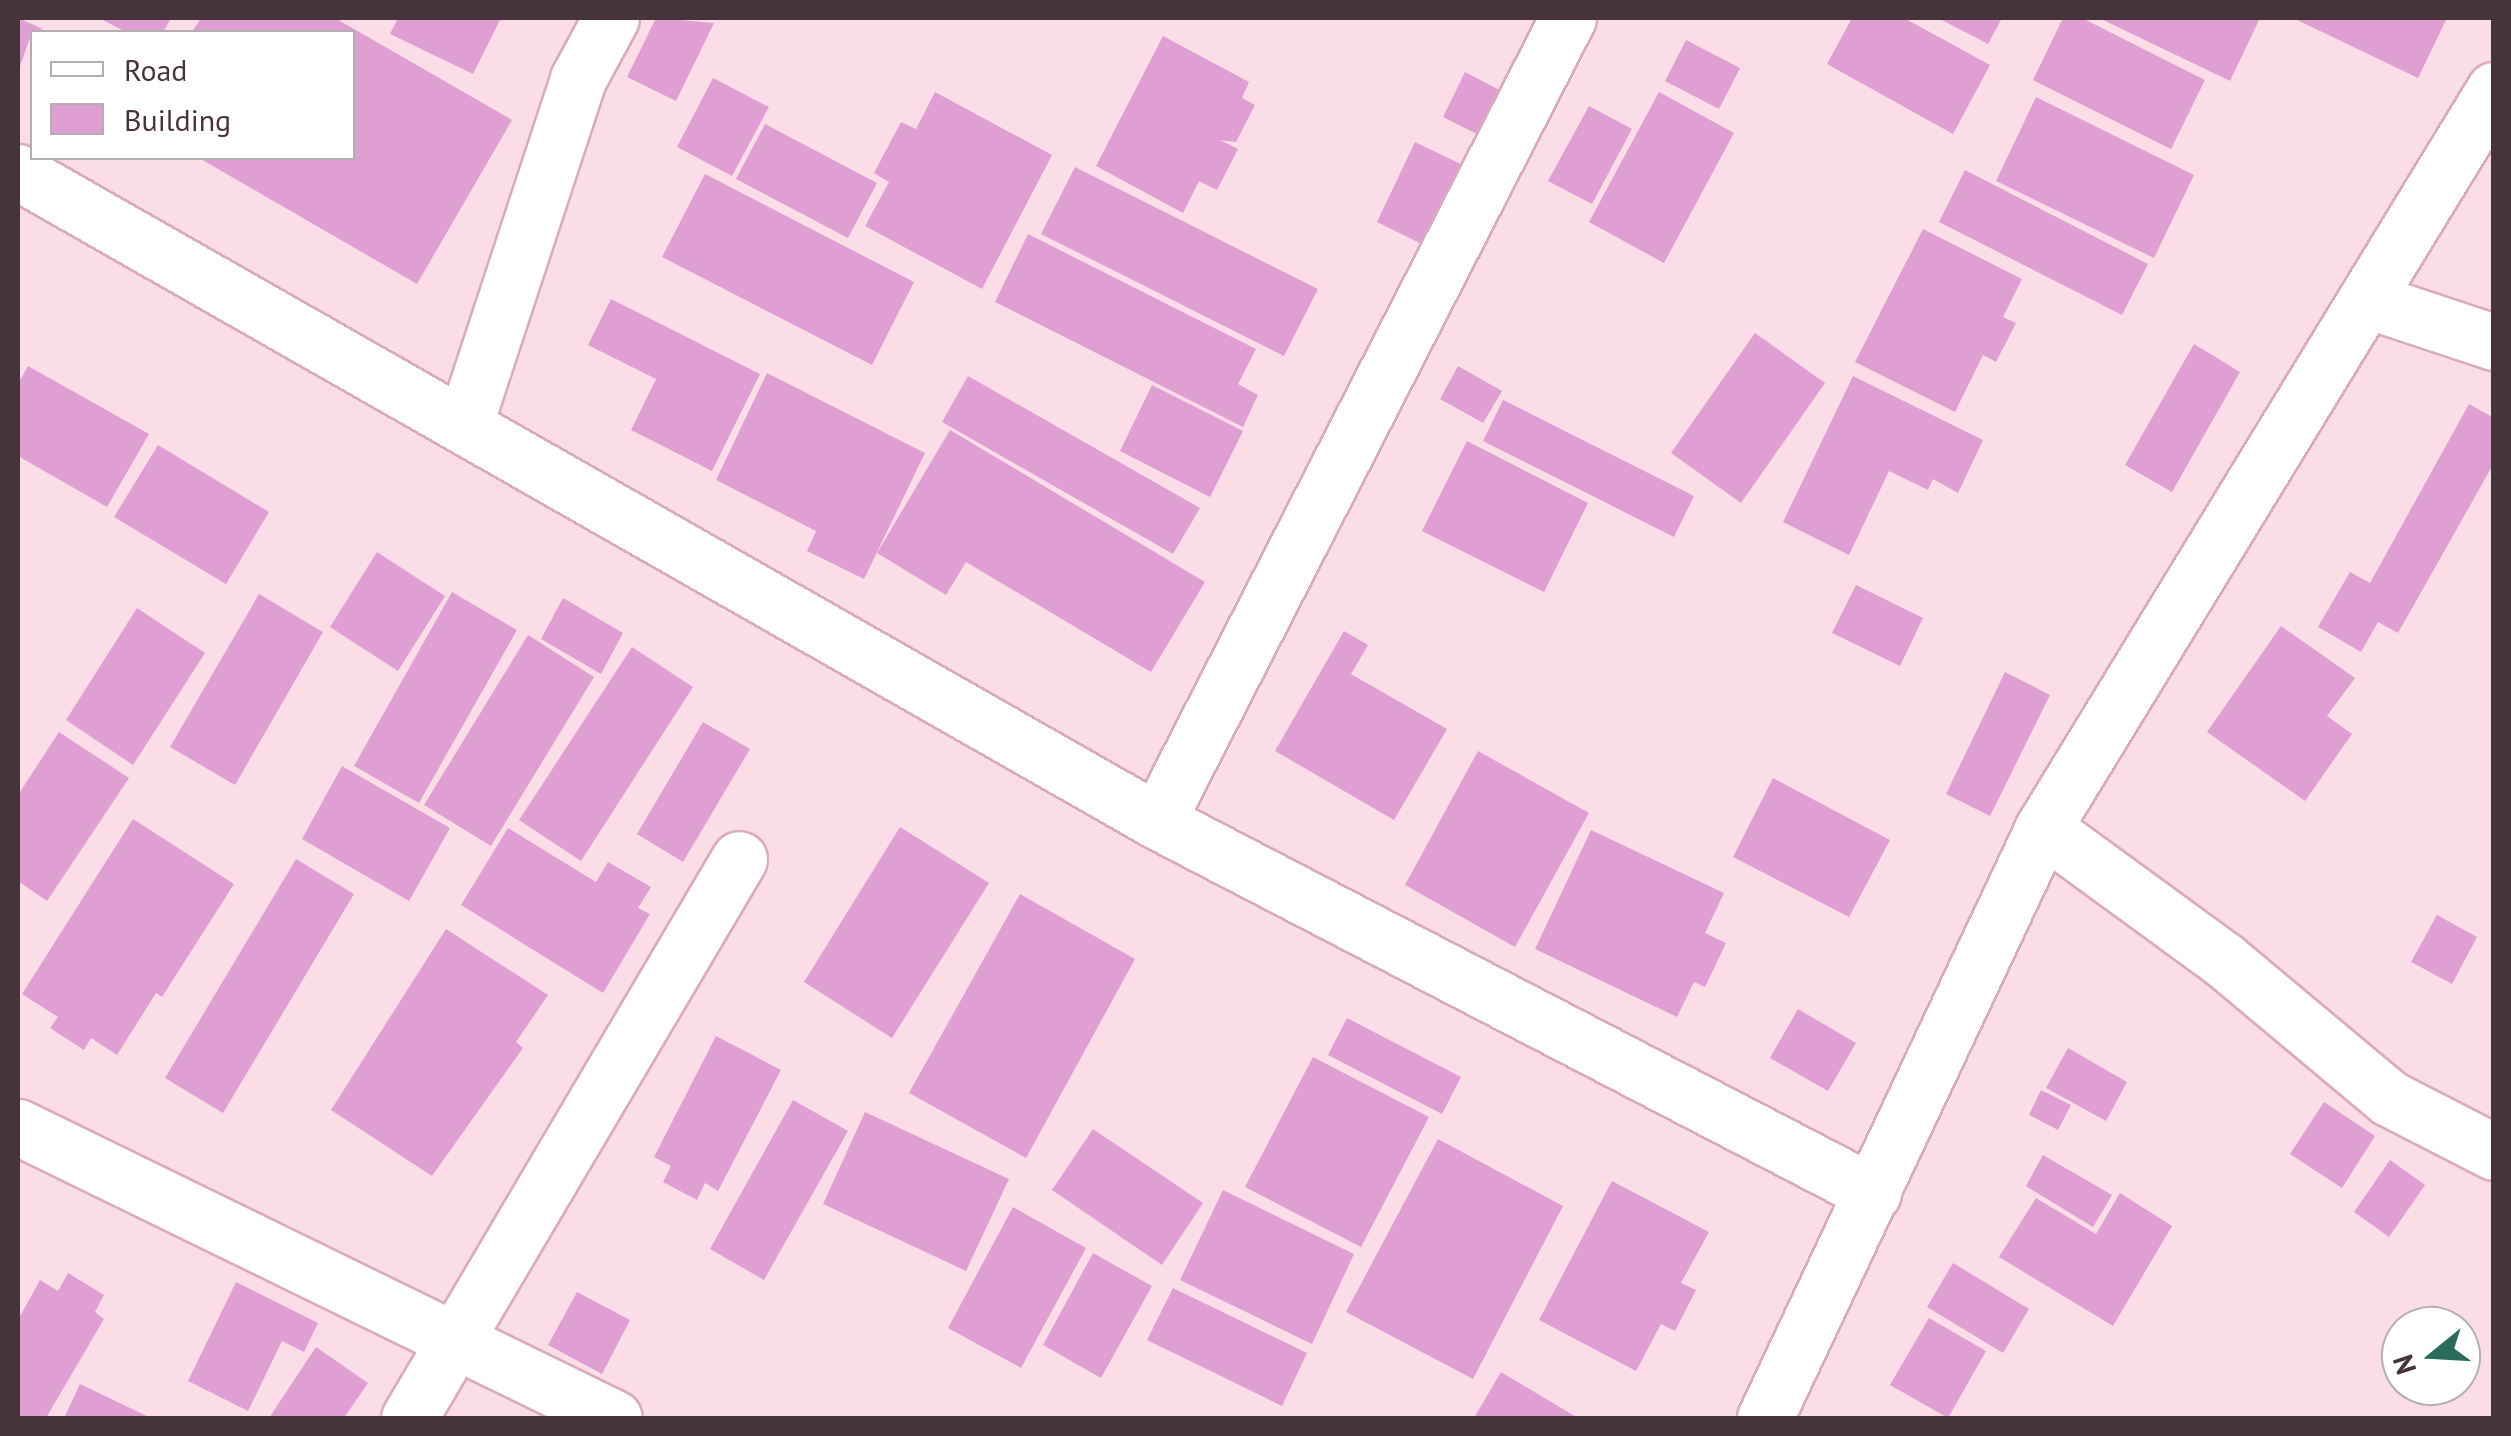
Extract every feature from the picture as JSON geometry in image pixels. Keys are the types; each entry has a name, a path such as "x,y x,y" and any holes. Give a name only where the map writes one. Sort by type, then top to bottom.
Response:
{"street":[{"path":"465,423 578,79 611,18"},
{"path":"1157,822 1568,18"},
{"path":"1765,1418 2043,828 2370,301 2494,90"},
{"path":"18,172 465,423 1157,822 1873,1193"},
{"path":"2370,301 2494,342"},
{"path":"2043,828 2224,960 2388,1098 2494,1152"},
{"path":"409,1418 739,859"},
{"path":"18,1127 614,1418"}],"building":[{"path":"18,18 43,29 30,30 18,72"},
{"path":"99,18 171,18 164,30 122,30"},
{"path":"201,18 335,18 512,120 417,284 202,160 355,160 355,30 193,30"},
{"path":"398,18 501,18 473,74 390,34"},
{"path":"656,18 714,23 676,101 627,77"},
{"path":"1852,18 1904,18 1990,65 1953,134 1827,64"},
{"path":"1938,18 2002,18 1988,44"},
{"path":"2063,18 2082,18 2205,80 2171,149 2033,80"},
{"path":"2099,18 2260,18 2230,81"},
{"path":"2293,18 2447,18 2418,78"},
{"path":"1163,36 1249,82 1242,98 1255,105 1236,142 1220,140 1238,149 1217,190 1199,181 1183,213 1096,166"},
{"path":"1686,40 1740,68 1719,109 1665,81"},
{"path":"1465,72 1511,96 1489,140 1443,117"},
{"path":"713,78 769,107 732,176 677,147"},
{"path":"935,92 1052,155 982,289 865,226 889,182 874,173 901,122 916,129"},
{"path":"1659,92 1734,133 1664,263 1589,222"},
{"path":"2036,97 2194,175 2154,258 1996,181"},
{"path":"1589,106 1632,129 1592,204 1548,181"},
{"path":"765,124 877,183 848,238 736,179"},
{"path":"1415,142 1471,169 1432,249 1377,222"},
{"path":"1075,167 1318,289 1284,356 1041,234"},
{"path":"1965,170 2148,264 2122,315 1939,222"},
{"path":"705,174 914,282 872,365 662,257"},
{"path":"1923,229 2022,279 2003,317 2016,323 1996,362 1983,355 1955,412 1855,362"},
{"path":"1028,234 1256,349 1238,384 1258,395 1243,427 995,302"},
{"path":"611,299 760,374 712,471 631,430 656,379 588,345"},
{"path":"1755,333 1825,383 1741,503 1671,453"},
{"path":"2194,344 2240,372 2172,492 2125,465"},
{"path":"28,366 149,434 107,507 18,456 18,384"},
{"path":"1458,366 1502,391 1483,423 1440,399"},
{"path":"767,373 925,453 864,579 807,551 816,531 716,480"},
{"path":"968,376 1200,508 1173,554 942,422"},
{"path":"1853,376 1983,440 1958,493 1933,479 1928,490 1889,471 1849,555 1783,522"},
{"path":"1152,385 1243,431 1210,497 1120,451"},
{"path":"1503,400 1694,496 1674,537 1483,441"},
{"path":"2469,404 2494,418 2494,463 2398,633 2378,622 2361,652 2318,627 2350,572 2370,583"},
{"path":"950,430 1205,582 1151,672 966,562 946,595 877,553"},
{"path":"1467,441 1588,503 1544,592 1422,531"},
{"path":"158,445 269,512 226,584 114,517"},
{"path":"377,552 445,596 398,671 330,627"},
{"path":"1856,585 1923,618 1900,666 1832,633"},
{"path":"452,592 517,630 419,803 354,766"},
{"path":"259,594 323,632 235,785 170,747"},
{"path":"563,598 623,633 601,674 541,639"},
{"path":"137,608 205,653 133,765 66,720"},
{"path":"2281,626 2355,678 2327,716 2352,734 2305,801 2207,732"},
{"path":"1344,631 1368,645 1351,674 1447,729 1394,820 1275,751"},
{"path":"528,635 594,677 491,846 424,805"},
{"path":"632,647 693,687 581,861 519,820"},
{"path":"2005,672 2050,695 1990,816 1946,794"},
{"path":"703,722 750,749 683,862 637,834"},
{"path":"59,732 129,778 47,901 18,881 18,795"},
{"path":"1478,751 1589,813 1515,947 1405,885"},
{"path":"342,766 450,828 409,901 302,839"},
{"path":"1773,778 1890,840 1849,917 1733,857"},
{"path":"133,819 234,884 162,997 156,993 117,1055 91,1038 84,1050 50,1028 58,1017 22,994"},
{"path":"900,827 989,883 892,1038 804,982"},
{"path":"508,828 596,882 608,862 651,887 638,908 650,914 603,993 461,905"},
{"path":"1591,830 1724,893 1705,933 1726,943 1705,987 1694,982 1677,1017 1535,949"},
{"path":"296,859 354,894 223,1113 165,1078"},
{"path":"1020,894 1135,959 1026,1158 909,1093"},
{"path":"2437,915 2477,937 2452,984 2411,962"},
{"path":"446,929 548,995 516,1042 523,1048 432,1176 331,1110"},
{"path":"1798,1009 1856,1043 1828,1091 1770,1058"},
{"path":"1347,1018 1461,1077 1442,1114 1328,1055"},
{"path":"716,1036 781,1070 718,1191 705,1183 697,1200 663,1182 671,1166 654,1157"},
{"path":"2068,1048 2127,1082 2106,1121 2046,1088"},
{"path":"1313,1057 1429,1117 1361,1247 1245,1187"},
{"path":"2041,1090 2071,1105 2058,1130 2029,1115"},
{"path":"793,1100 848,1131 764,1280 710,1249"},
{"path":"2324,1102 2375,1136 2342,1188 2290,1154"},
{"path":"865,1112 1009,1179 966,1271 823,1204"},
{"path":"1093,1129 1203,1203 1162,1265 1052,1190"},
{"path":"1438,1139 1563,1206 1473,1379 1346,1312"},
{"path":"2043,1155 2112,1195 2093,1227 2026,1186"},
{"path":"2390,1160 2425,1185 2389,1237 2354,1212"},
{"path":"1612,1181 1709,1232 1681,1283 1696,1290 1675,1331 1661,1324 1636,1371 1539,1320"},
{"path":"1223,1190 1354,1254 1312,1344 1180,1280"},
{"path":"2120,1193 2172,1226 2113,1326 1999,1257 2036,1198 2096,1234"},
{"path":"1013,1207 1086,1248 1021,1368 948,1328"},
{"path":"1093,1253 1152,1286 1101,1378 1043,1345"},
{"path":"1953,1263 2029,1309 2003,1353 1927,1307"},
{"path":"68,1273 104,1295 95,1312 104,1319 46,1418 18,1418 18,1320 40,1280 58,1291"},
{"path":"236,1282 318,1323 304,1352 282,1341 248,1411 188,1381"},
{"path":"1173,1288 1307,1353 1282,1406 1147,1340"},
{"path":"577,1292 630,1320 602,1374 548,1345"},
{"path":"1929,1318 1986,1351 1948,1418 1890,1385"},
{"path":"316,1347 368,1383 344,1418 269,1418"},
{"path":"1501,1372 1578,1418 1474,1418"},
{"path":"80,1384 151,1418 64,1418"}]}
